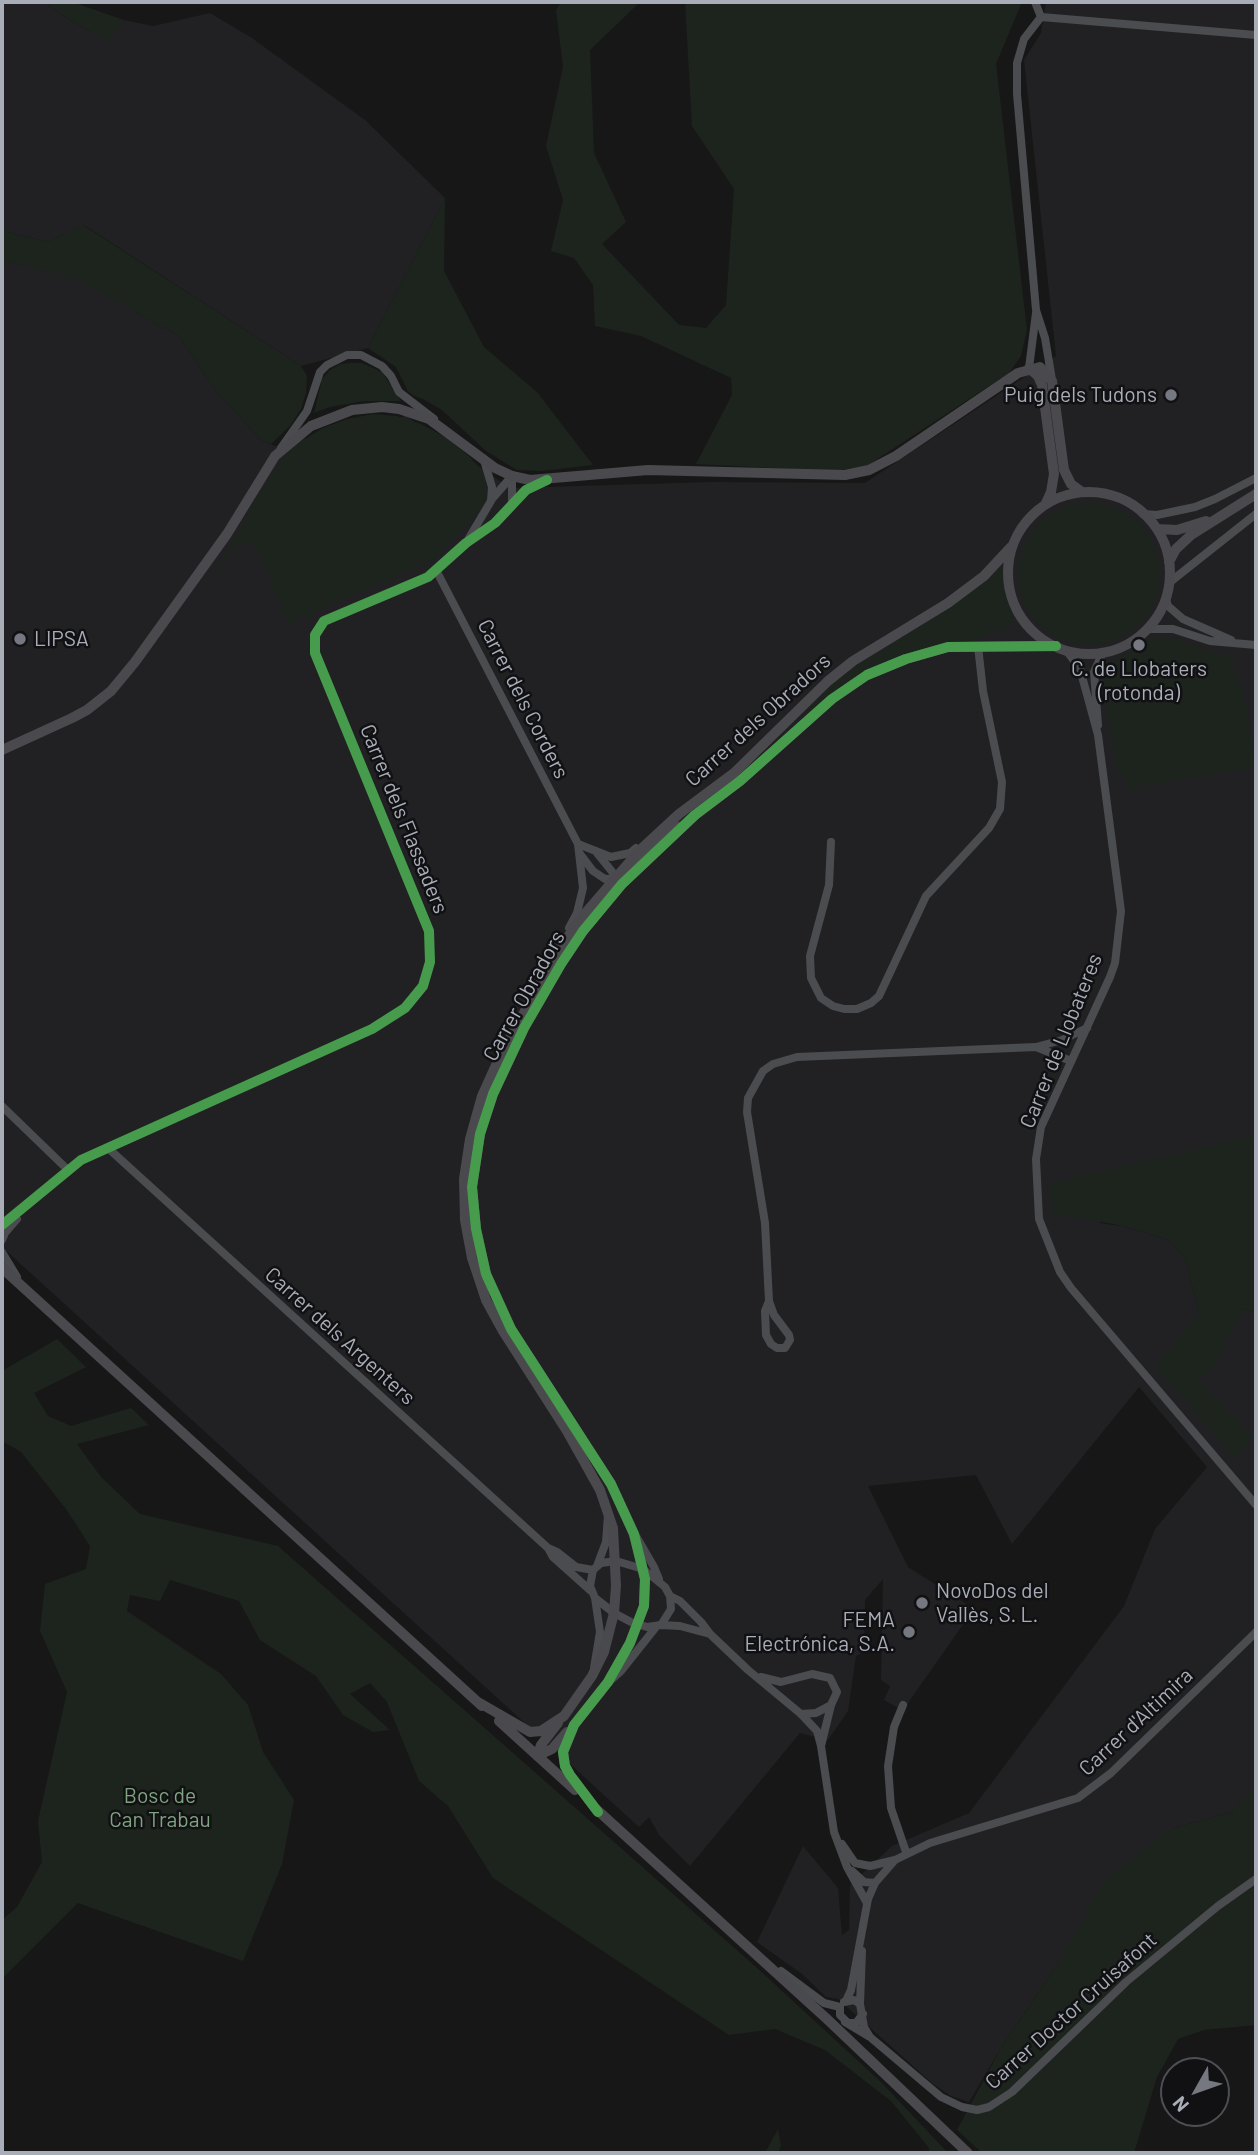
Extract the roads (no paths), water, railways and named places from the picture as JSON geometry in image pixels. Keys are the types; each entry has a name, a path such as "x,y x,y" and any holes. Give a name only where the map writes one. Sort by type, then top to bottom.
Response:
{"street":[{"path":"1035,2 1041,16"},
{"path":"1041,16 1256,35"},
{"path":"1041,16 1024,39 1017,63 1017,94 1037,310 1045,338 1064,470 1071,484 1082,492"},
{"path":"1028,368 1037,310"},
{"path":"2,750 88,710 111,691 220,544 275,456 307,411 320,372 327,365 347,355 361,355 382,366 409,402 484,460 512,476 530,480 648,470 829,476 859,473 896,456 1028,368 1040,367 1052,381"},
{"path":"1028,368 1038,376 1042,385 1054,474 1051,492 1044,506"},
{"path":"275,456 312,426 352,410 382,407 399,409 441,426"},
{"path":"484,460 492,487 491,500"},
{"path":"512,476 512,503"},
{"name":"Carrer dels Flassaders","path":"466,544 491,500 512,476"},
{"path":"1143,513 1157,515 1195,507 1256,478"},
{"name":"Carrer dels Flassaders","path":"2,1225 81,1160 372,1029 405,1008 423,986 430,962 429,931 314,653 315,635 324,621 428,577 495,523 526,490 547,480"},
{"path":"1082,492 1118,497 1143,513 1157,529 1166,548 1170,582 1160,612 1147,629 1126,644 1087,654 1061,648 1034,632 1024,622 1012,601 1008,571 1011,547 1025,523 1044,506 1070,493 1082,492"},
{"path":"1169,562 1171,555 1182,543 1256,494"},
{"path":"1170,582 1256,514"},
{"path":"1157,529 1178,530 1218,517"},
{"name":"Carrer dels Obradors","path":"537,1756 552,1749 608,1682 639,1625 645,1598 643,1569 634,1534 611,1484 506,1336 486,1300 472,1258 464,1179 470,1139 482,1096 501,1054 560,948 613,879 662,830 737,777 828,681 853,661 948,603 984,576 1011,547"},
{"name":"Carrer dels Corders","path":"436,570 579,849 593,871 605,879 613,879"},
{"path":"1166,599 1168,606 1183,619 1244,644"},
{"path":"1147,629 1173,629 1210,641 1256,645"},
{"path":"831,842 829,885 810,956 811,978 821,998 833,1006 858,1009 879,996 926,896 989,828 1000,809 1002,782 983,691 978,646"},
{"name":"Carrer Obradors","path":"568,1423 505,1317 486,1274 472,1187 486,1110 524,1028 578,939 622,884 685,824 737,777 832,699 867,676 906,659 948,647 1061,648"},
{"name":"Carrer de Llobateres","path":"1061,648 1080,669 1098,735"},
{"name":"Carrer de Llobateres","path":"1103,652 1094,672 1098,700 1098,735 1121,911 1115,963 1041,1127 1035,1159 1039,1219 1055,1260 1071,1288 1255,1502"},
{"path":"613,879 622,878 673,829 685,824"},
{"path":"579,849 611,858 630,853 662,830"},
{"name":"Carrer dels Corders","path":"560,948 577,913 583,888 579,849"},
{"path":"578,939 579,929 610,891 613,879 614,874 597,853"},
{"name":"Carrer dels Obradors","path":"465,1195 474,1138 510,1046 536,997 536,988"},
{"path":"769,1301 765,1311 766,1335 777,1349 785,1348 790,1340 789,1335 769,1301 765,1223 747,1112 748,1098 763,1071 774,1064 797,1057 1036,1047 1087,1028"},
{"path":"1036,1047 1071,1061"},
{"path":"2,1106 68,1170"},
{"name":"Carrer dels Argenters","path":"109,1149 548,1548 576,1567 595,1568"},
{"name":"Carrer dels Flassaders","path":"2,1240 35,1198"},
{"name":"Carrer dels Obradors","path":"465,1208 470,1215 472,1236 480,1248 477,1257 480,1270 478,1275"},
{"path":"2,1252 11,1270 35,1298"},
{"path":"2,1268 746,1945 968,2153"},
{"path":"478,1275 487,1291 495,1296"},
{"name":"Carrer dels Obradors","path":"505,1317 501,1320 507,1331 506,1336"},
{"name":"Carrer dels Obradors","path":"506,1336 527,1354"},
{"name":"Carrer dels Obradors","path":"537,1756 541,1745 592,1676 604,1652 614,1613 616,1561 613,1528 600,1490 568,1423"},
{"name":"Carrer dels Obradors","path":"592,1676 600,1632 590,1581 606,1542 608,1512"},
{"path":"634,1534 670,1596 684,1605 752,1674 801,1714 817,1731 834,1832 867,1903"},
{"name":"Carrer dels Argenters","path":"548,1548 553,1557 614,1613 639,1625 680,1626 710,1634"},
{"path":"595,1568 604,1562 616,1561 643,1569 659,1579"},
{"path":"658,1626 671,1609 670,1596"},
{"name":"Carrer dels Obradors","path":"608,1682 621,1671 658,1626"},
{"name":"Carrer d'Altimira","path":"843,2004 851,1990 867,1903 875,1883 895,1860 906,1852 930,1843 1078,1798 1111,1773 1256,1632"},
{"path":"752,1674 781,1682 812,1674 830,1678 837,1692 821,1746"},
{"name":"Carrer dels Obradors","path":"478,1702 530,1732 541,1731 564,1716"},
{"path":"801,1714 816,1713 831,1705"},
{"path":"903,1705 894,1727 888,1766 891,1808 906,1852"},
{"name":"Carrer dels Obradors","path":"574,1725 564,1745 562,1759 570,1775 598,1812"},
{"path":"851,1865 870,1866 895,1860"},
{"path":"851,1865 864,1882 875,1883"},
{"name":"Carrer Doctor Cruisafont","path":"845,2022 870,2037 941,2097 962,2107 977,2110 989,2107 1012,2092 1126,1982 1218,1906 1256,1879"},
{"name":"Carrer d'Altimira","path":"860,2004 862,1926"},
{"path":"746,1945 824,2003 843,2004 854,2000 860,2004 864,2027 870,2037"},
{"path":"843,2004 840,2015 845,2022 856,2023 863,2014"}],"place":[{"name":"Puig dels Tudons","path":"1171,395"},
{"name":"LIPSA","path":"20,639"},
{"name":"C. de Llobaters (rotonda)","path":"1139,645"},
{"name":"NovoDos del Vallès, S. L.","path":"922,1603"},
{"name":"FEMA Electrónica, S.A.","path":"909,1632"}],"park label":[{"name":"Bosc de Can Trabau","path":"160,1808"}]}
